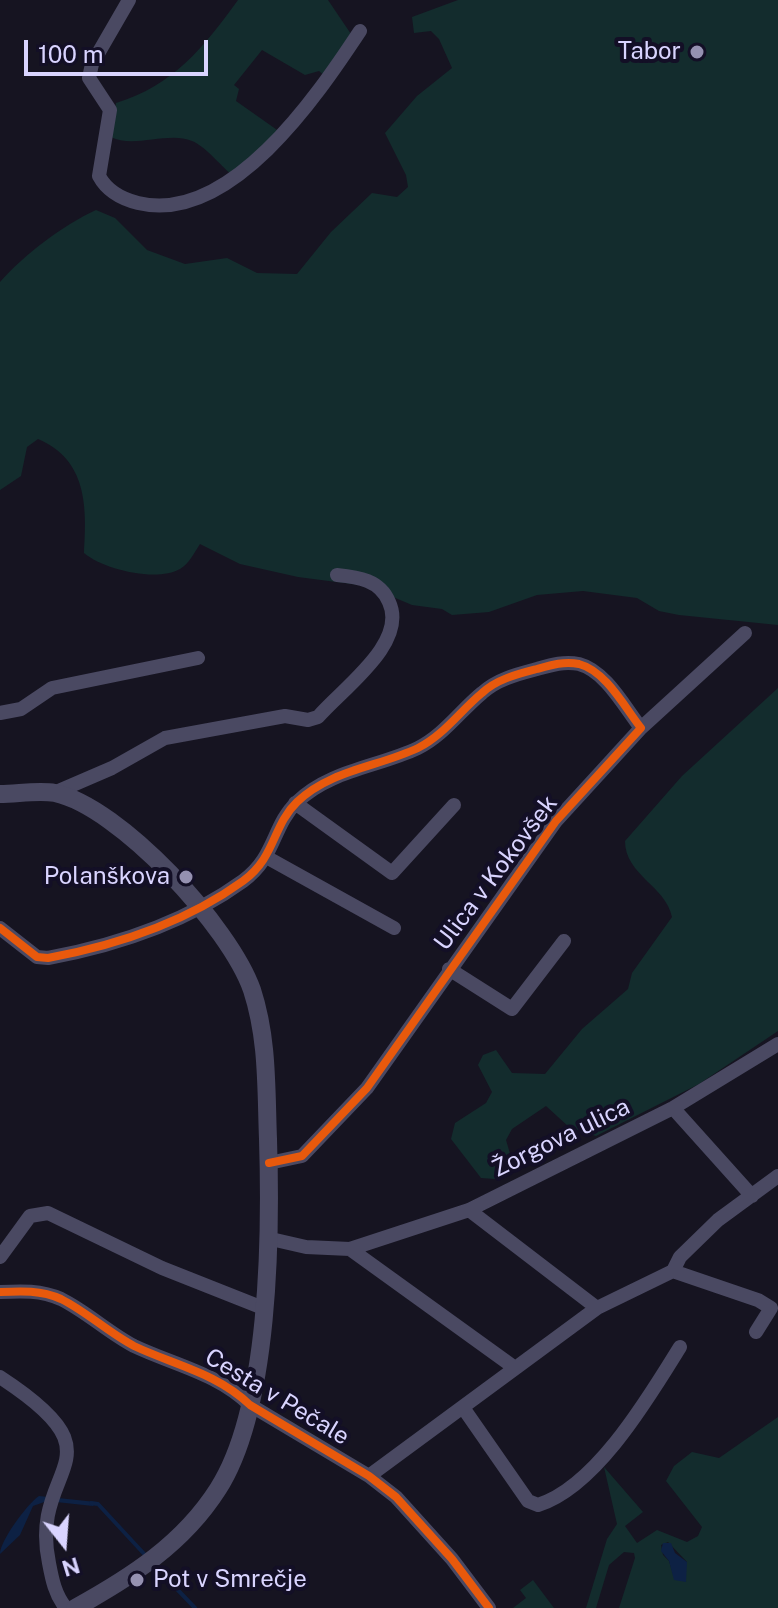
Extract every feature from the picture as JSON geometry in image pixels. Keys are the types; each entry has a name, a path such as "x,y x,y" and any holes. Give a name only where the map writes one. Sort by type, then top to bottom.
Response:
{"street":[{"path":"129,0 92,64 89,78 110,110 99,176 117,195 147,205 190,202 211,192 246,166 293,125 360,31"},
{"path":"0,794 54,793 112,768 165,738 285,716 308,720 318,717 372,661 393,627 391,605 380,588 360,577 337,575"},
{"name":"Ulica v Kokovšek","path":"269,1163 302,1156 341,1118 367,1088 556,821 641,728 745,633"},
{"path":"0,713 21,709 52,688 198,658"},
{"path":"0,928 37,957 48,958 172,925 245,880 268,858 295,803 353,769 419,747 455,721 483,691 507,677 558,663 577,664 591,669 641,728"},
{"path":"54,793 117,826 203,907 234,951 251,987 266,1057 271,1239 250,1405 234,1456 218,1489 188,1528 152,1562 75,1608"},
{"path":"295,803 392,873 454,805"},
{"path":"268,858 394,928"},
{"name":"Ulica v Kokovšek","path":"449,969 512,1009 564,941"},
{"name":"Žorgova ulica","path":"271,1239 306,1247 350,1249 469,1210 673,1108 778,1044"},
{"path":"673,1108 752,1196"},
{"path":"369,1476 464,1409 597,1308 673,1271 680,1257 718,1220 778,1176"},
{"path":"469,1210 597,1308"},
{"path":"0,1257 30,1216 48,1213 162,1268 263,1308"},
{"path":"350,1249 515,1368"},
{"path":"673,1271 758,1300 771,1308 756,1332"},
{"name":"Cesta v Pečale","path":"0,1292 36,1291 61,1299 134,1346 196,1370 236,1392 250,1405 369,1476 417,1517 489,1608"},
{"path":"464,1409 528,1501 544,1503 585,1475 605,1456 680,1347"},
{"path":"0,1377 42,1407 64,1433 69,1456 53,1499 44,1539 53,1583 66,1608"}],"green space":[{"path":"238,0 328,0 353,37 325,76 319,71 305,75 262,50 234,85 239,89 236,101 280,132 231,174 197,143 183,138 130,141 111,137 116,103 154,86 186,63"},
{"path":"458,0 778,0 778,625 679,615 659,611 637,598 583,591 537,595 489,612 452,615 442,609 412,605 367,586 298,577 240,564 200,544 180,569 158,574 131,572 104,564 84,553 85,518 80,486 75,472 54,448 38,439 27,447 21,476 0,490 0,282 20,261 45,242 96,210 115,218 147,250 185,264 227,258 257,273 297,274 331,232 372,193 397,197 408,187 406,175 385,133 417,96 452,68 439,39 431,31 414,33 412,17"},
{"path":"778,688 778,1031 699,1084 596,1136 569,1127 546,1106 512,1129 506,1140 514,1167 495,1179 481,1178 451,1139 455,1123 486,1103 492,1092 478,1065 483,1055 496,1050 512,1073 545,1074 582,1029 628,989 632,973 672,917 662,897 632,863 625,841 682,776"},
{"path":"778,1417 778,1608 619,1608 635,1558 634,1553 624,1552 609,1565 596,1608 586,1608 607,1539 617,1524 604,1467 643,1512 625,1526 637,1543 657,1530 687,1542 698,1536 702,1527 666,1481 674,1466 692,1452 719,1458","holes":["668,1542 687,1562 675,1580 661,1545"]},
{"path":"533,1580 554,1608 513,1608 526,1598 520,1590"}],"water":[{"path":"39,1496 96,1502 93,1506 47,1501 33,1506 20,1535 0,1554 15,1523"},
{"path":"663,1543 671,1543 675,1553 687,1562 686,1582 674,1580 669,1561 661,1551"}],"waterway":[{"path":"91,1503 98,1504 147,1557"},
{"path":"152,1563 195,1608"}],"cycle path":[{"path":"0,928 37,957 48,958 125,939 174,920 221,896 254,872 289,811 310,791 339,776 427,743 494,684 547,666 568,663 579,664 598,674 641,728 556,821 367,1088 302,1156 269,1163"},
{"path":"0,1292 23,1291 61,1299 134,1346 224,1385 250,1405 369,1476 396,1497 452,1559 489,1608"}],"place":[{"name":"Tabor","path":"697,52"},
{"name":"Polanškova","path":"186,877"},
{"name":"Pot v Smrečje","path":"137,1580"}]}
